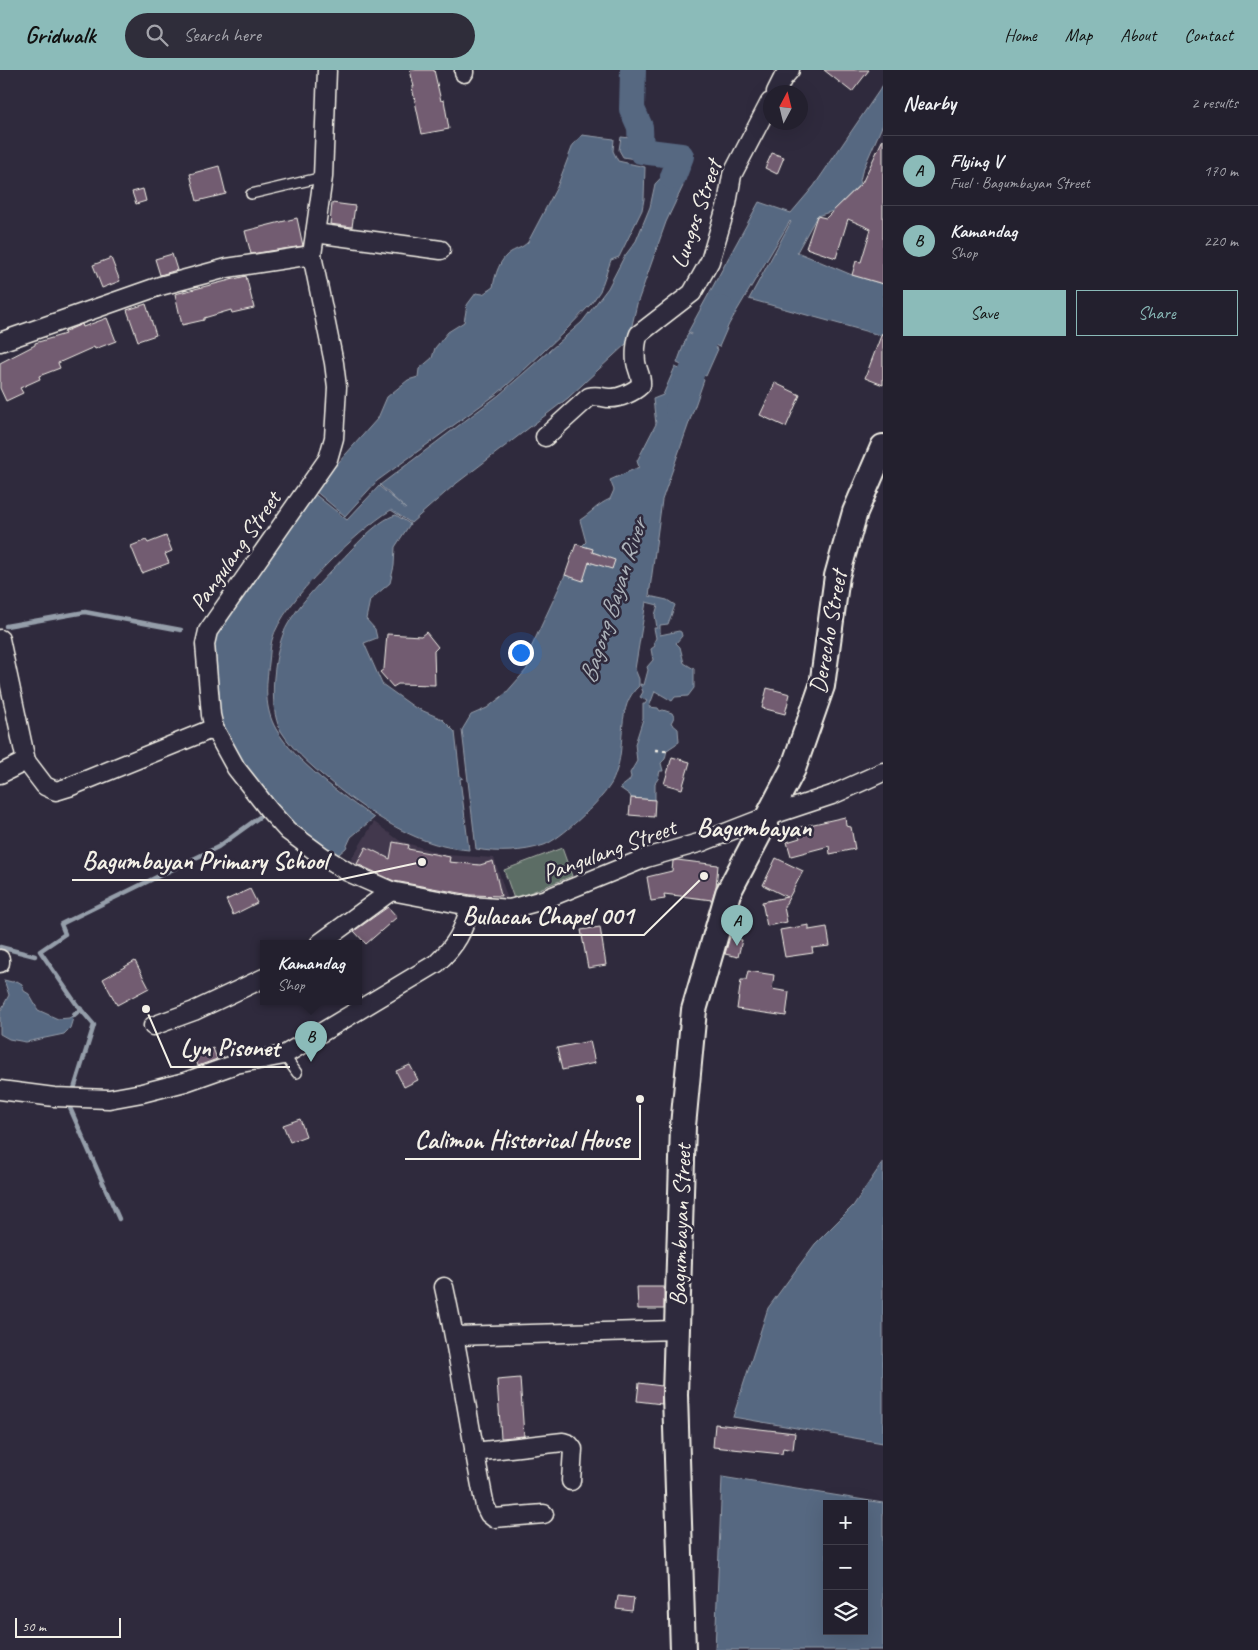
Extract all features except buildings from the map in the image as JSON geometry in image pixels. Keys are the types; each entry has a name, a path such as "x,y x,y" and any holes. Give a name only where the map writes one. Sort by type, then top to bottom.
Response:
{"main road":[{"name":"Derecho Street","path":"769,816 793,769 822,686 837,576 855,512 883,447"},
{"name":"Bagumbayan Street","path":"683,1650 675,1395 676,1330 683,1126 694,1010 728,893 769,816"}],"street":[{"name":"Pangulang Street","path":"328,70 323,177 312,255 334,363 337,387 334,438 328,459 208,631 205,644 211,715 214,728 236,768 269,810 288,831 322,856 348,872 391,891 470,906 510,909 543,900 646,858 702,842 769,816 832,795 883,772"},
{"path":"780,85 790,70"},
{"name":"Lungos Street","path":"545,437 589,397 596,395 609,398 628,393 641,385 642,377 636,362 639,334 692,293 710,261 728,204 732,175 763,115"},
{"path":"315,233 441,250"},
{"path":"0,342 160,286 227,268 312,255"},
{"path":"0,639 26,760 45,786 56,791 69,788 214,728"},
{"path":"0,774 26,760"},
{"path":"324,940 391,891"},
{"path":"0,1090 54,1097 109,1099 142,1094 186,1082 236,1064 284,1055 437,964 449,952 464,928 470,906"},
{"path":"0,958 0,963"},
{"path":"153,1026 194,1011 260,980"},
{"path":"444,1287 455,1336 485,1506 489,1514 494,1518 544,1514"},
{"path":"455,1336 676,1330"},
{"path":"474,1452 563,1442 569,1444 573,1449 571,1480"}],"lane":[{"path":"251,194 323,177"},
{"path":"284,1055 297,1073"}],"path":[{"path":"655,750 667,751"}],"shaded area":[{"path":"374,822 400,841 445,855 494,858 509,903 397,888 347,866"}],"green space":[{"path":"562,848 572,876 514,899 504,870"}],"water":[{"path":"883,85 883,124 862,172 859,185 833,211 817,216 797,252 852,275 883,284 883,336 749,299 790,221 729,324 719,347 688,332 759,202 791,213 814,186"},
{"path":"582,135 614,139 613,151 618,161 645,167 642,210 619,257 611,260 600,291 591,304 523,371 498,393 377,481 345,516 314,490 378,418 387,397 408,380 418,377 419,369 432,358 435,348 448,332 464,322 467,305 476,293 483,294 493,287 497,272 504,258 528,242 557,187 573,145"},
{"path":"621,137 649,140 653,154 646,161 623,157 619,150"},
{"path":"674,146 681,148 685,152 679,173 683,186 666,222 637,304 628,342 568,398 453,486 411,523 391,510 360,533 305,587 279,624 271,643 268,672 268,705 272,721 284,741 307,766 320,778 374,818 351,837 346,848 333,859 288,817 237,761 216,710 208,635 312,492 347,520 379,486 406,509 380,485 499,395 582,322 608,288 624,257 636,241 650,207 655,184 676,162 669,155"},
{"path":"688,333 718,349 706,376 677,363"},
{"path":"675,367 704,380 662,500 649,596 667,600 675,605 668,624 660,625 660,635 681,632 682,636 676,643 680,647 684,663 694,669 694,688 688,696 675,697 672,701 655,691 649,707 672,713 674,717 671,723 678,729 679,742 667,750 665,759 661,763 663,771 660,771 655,783 655,800 631,798 630,795 620,788 629,781 630,773 637,761 635,744 643,719 643,704 647,701 640,697 643,692 640,684 644,685 647,667 653,660 651,649 655,646 654,628 657,628 655,615 658,605 646,602 635,669 639,679 639,686 632,694 624,714 620,759 613,781 597,802 579,819 560,836 544,845 510,851 476,849 462,730 471,715 487,708 505,694 527,669 529,652 565,575 589,562 596,564 599,554 592,552 593,549 582,546 586,542 580,520 610,499 614,490 610,480 639,467 637,461 656,424 653,399 663,395"},
{"path":"396,515 410,524 395,547 394,566 390,583 370,600 366,619 375,629 377,638 364,643 382,684 414,707 442,719 455,732 460,776 463,778 460,779 469,850 443,846 416,837 402,831 363,807 316,770 301,755 281,731 274,707 273,693 276,662 283,634 288,624 308,596 353,548 380,523"},
{"path":"4,980 17,981 22,984 24,991 29,994 38,1010 58,1019 69,1018 74,1015 70,1028 64,1034 26,1042 9,1039 0,1034 0,1012 9,995"},
{"path":"883,1162 883,1443 733,1417 768,1308 815,1244 853,1206"},
{"path":"722,1477 864,1500 823,1500 823,1635 868,1635 868,1501 883,1503 883,1650 715,1650"}],"waterway":[{"name":"Bagong Bayan River","path":"633,70 632,109 640,127 641,151 681,156 673,177"},
{"name":"Bagong Bayan River","path":"678,409 703,342 721,309"},
{"path":"6,626 85,612 181,630"},
{"path":"73,1092 94,1025 77,1005 40,951 65,934 61,924 218,847 265,813"},
{"path":"0,947 35,956"},
{"path":"74,1015 81,1009"},
{"path":"70,1108 119,1219"}],"place":[{"name":"Bagumbayan Primary School","path":"422,862"},
{"name":"Bulacan Chapel 001","path":"704,876"},
{"name":"Flying V","path":"737,946"},
{"name":"Lyn Pisonet","path":"146,1009"},
{"name":"Kamandag","path":"311,1062"},
{"name":"Calimon Historical House","path":"640,1099"}],"district":[{"name":"Bagumbayan","path":"754,827"}]}
